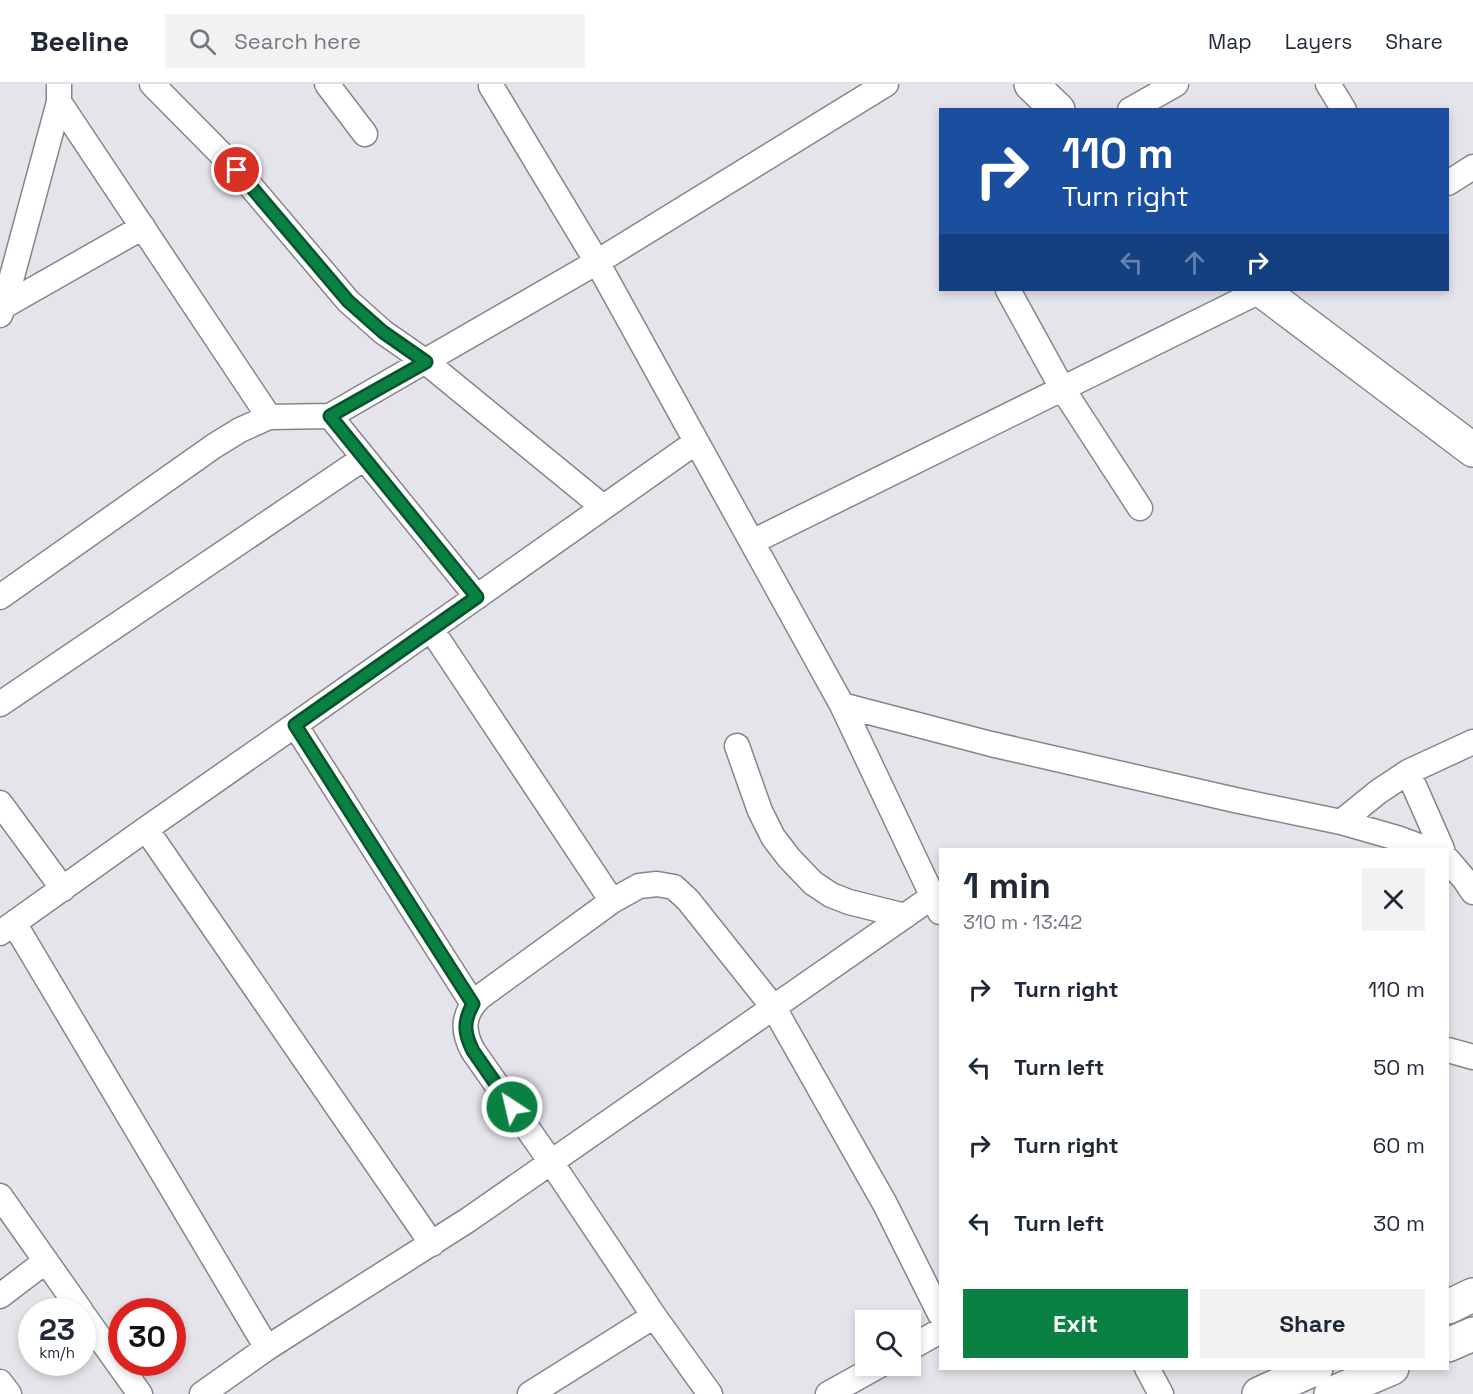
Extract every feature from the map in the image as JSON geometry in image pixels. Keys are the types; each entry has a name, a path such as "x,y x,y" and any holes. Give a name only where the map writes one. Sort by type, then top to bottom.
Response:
{"street":[{"path":"152,84 237,170 348,301 383,332 426,362 603,507"},
{"path":"327,84 365,134"},
{"path":"0,597 240,430 269,417 330,416 597,262 886,84"},
{"path":"1030,84 1056,108"},
{"path":"1134,108 1176,84"},
{"path":"1328,84 1343,108"},
{"path":"202,1394 267,1348 432,1244 905,916 936,904 842,705 597,262 491,86"},
{"path":"59,93 143,227 269,417"},
{"path":"2,310 59,93"},
{"path":"1449,182 1473,167"},
{"path":"2,310 143,227"},
{"path":"1009,291 1062,388 1140,508"},
{"path":"752,542 1259,291"},
{"path":"1262,291 1473,450"},
{"path":"330,416 477,597"},
{"path":"267,1348 7,928 696,442"},
{"path":"0,704 364,458"},
{"path":"431,629 612,901"},
{"path":"842,705 991,744 1341,822 1424,848"},
{"path":"295,725 473,1004"},
{"path":"1341,822 1378,792 1408,772 1473,742"},
{"path":"737,746 760,811 773,837 813,883 831,896 905,916"},
{"path":"1408,772 1442,848"},
{"path":"0,803 63,889"},
{"path":"146,829 432,1244"},
{"path":"1449,861 1473,892"},
{"path":"710,1394 654,1317 551,1162 473,1051 465,1033 468,1012 480,997 612,901 639,886 657,884 674,887 688,900 774,1008 885,1204 939,1312"},
{"path":"1449,1050 1473,1057"},
{"path":"0,1196 72,1298"},
{"path":"0,1296 46,1261"},
{"path":"1449,1307 1473,1295"},
{"path":"530,1394 654,1317"},
{"path":"96,1332 140,1394"},
{"path":"921,1342 939,1332"},
{"path":"1449,1345 1473,1334"},
{"path":"1148,1370 1161,1394"},
{"path":"1259,1394 1312,1370"},
{"path":"1331,1394 1387,1370"},
{"path":"828,1394 860,1376"},
{"path":"0,1382 9,1394"}],"route":[{"path":"237,170 348,301 383,332 426,362 330,416 477,597 295,725 473,1004 466,1022 465,1033 468,1041 512,1107"}]}
